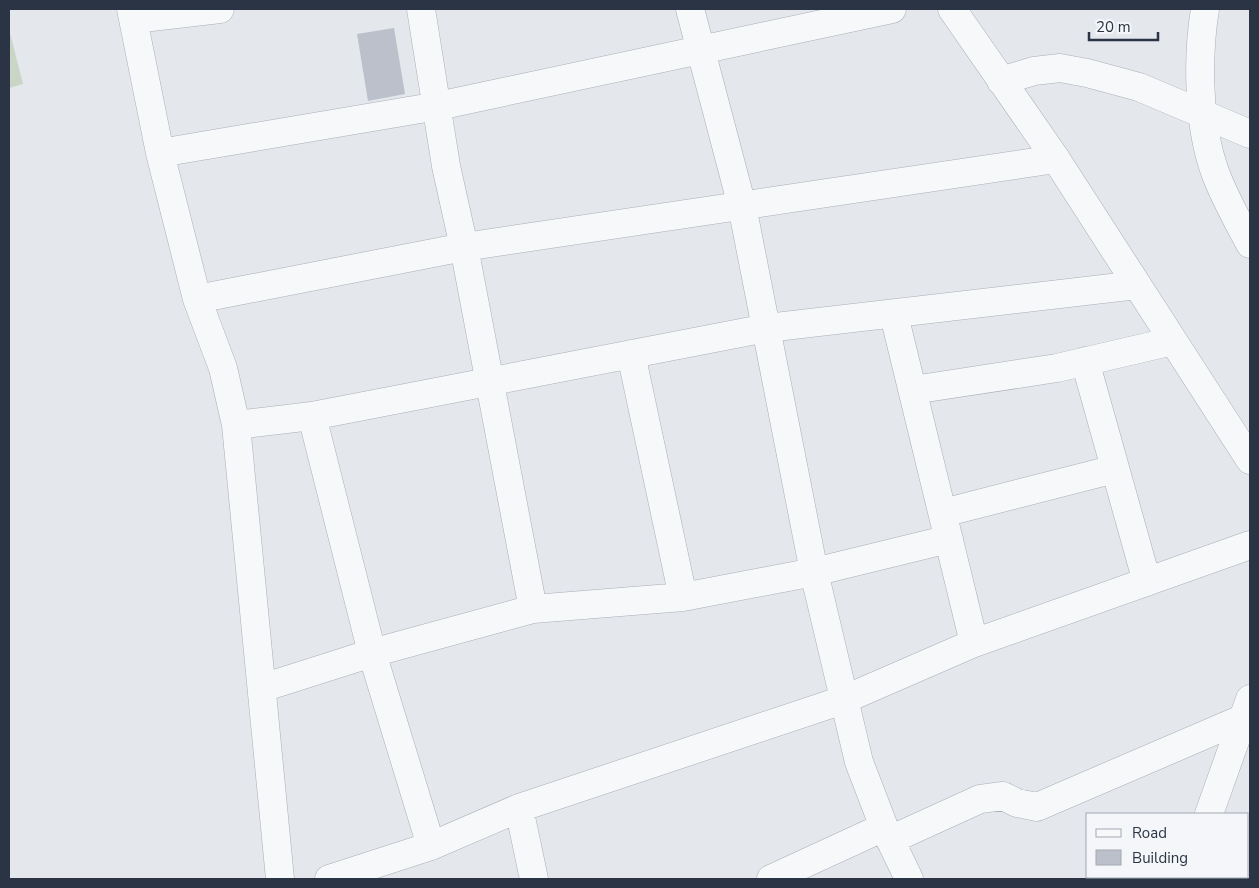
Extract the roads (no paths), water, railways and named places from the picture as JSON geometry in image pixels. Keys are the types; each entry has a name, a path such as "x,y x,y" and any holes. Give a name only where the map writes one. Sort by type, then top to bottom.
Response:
{"street":[{"path":"220,9 132,14 160,153 197,298 223,368 236,425 280,879"},
{"path":"421,9 438,106 446,166 464,247 488,381 533,609"},
{"path":"690,9 742,206 814,572 843,700 859,762 887,833 909,879"},
{"path":"160,153 438,106 892,9"},
{"path":"952,9 1056,159 1250,460"},
{"path":"1206,9 1202,30 1204,114 1215,171 1250,244"},
{"path":"1001,81 1034,71 1060,68 1086,73 1138,87 1250,134"},
{"path":"197,298 464,247 1056,159"},
{"path":"236,425 312,416 767,328 894,315 1137,285"},
{"path":"894,315 974,643"},
{"path":"912,390 1057,368 1173,341"},
{"path":"631,354 683,598"},
{"path":"1085,362 1147,582"},
{"path":"312,416 372,653 431,846"},
{"path":"262,688 372,653 533,609 683,598 814,572 1116,469"},
{"path":"329,879 431,846 519,808 843,700 974,643 1250,545"},
{"path":"771,879 980,799 1003,796 1017,804 1037,807 1247,709"},
{"path":"1209,813 1247,709"},
{"path":"519,808 534,879"}]}
